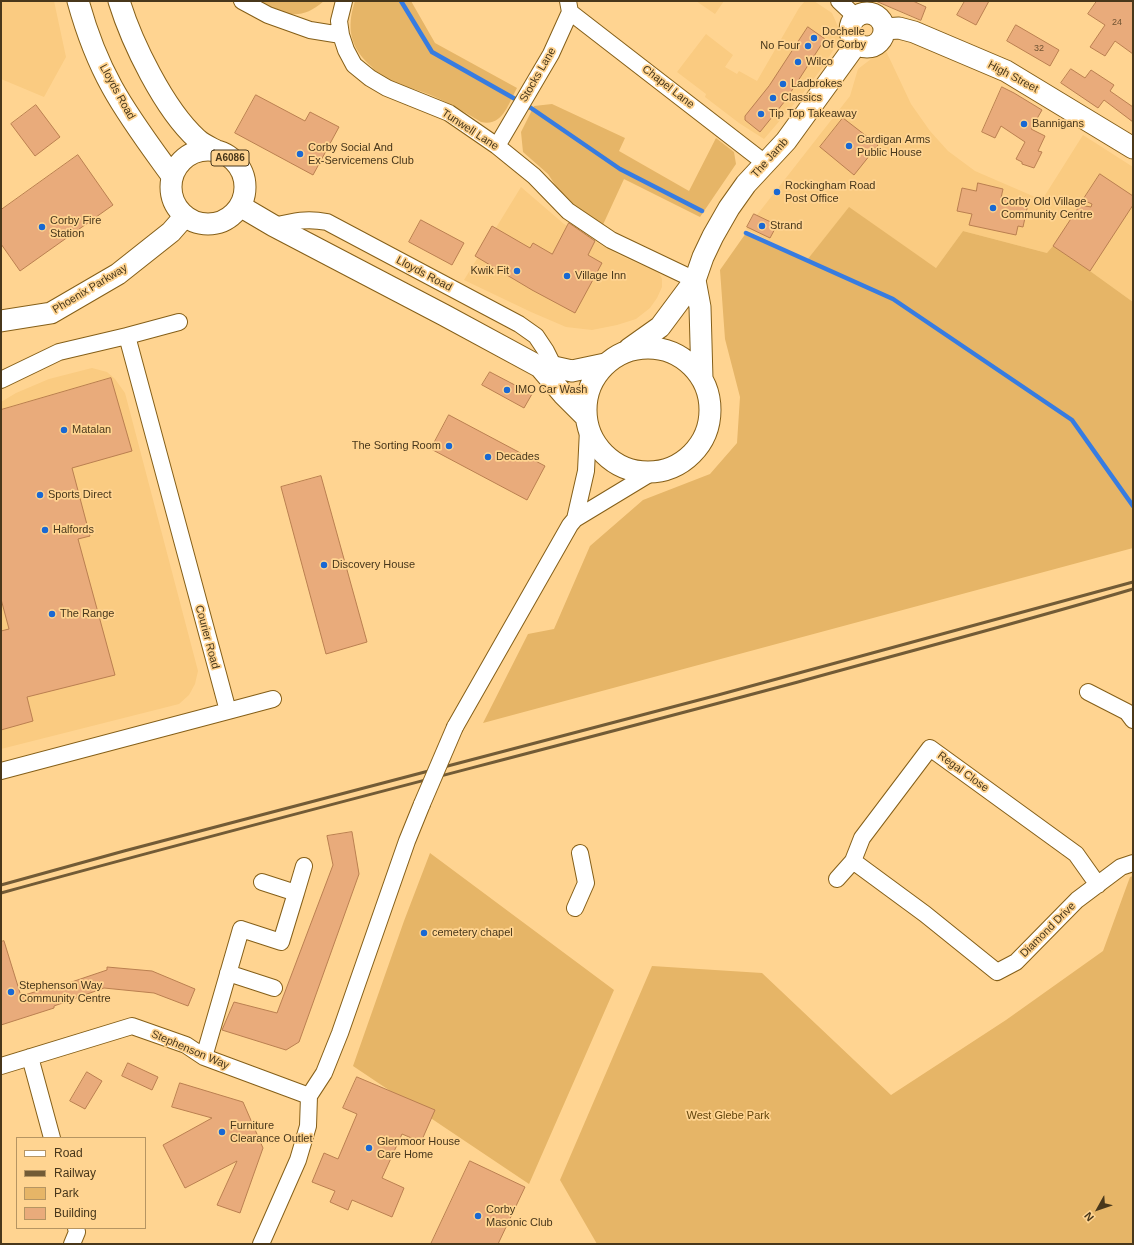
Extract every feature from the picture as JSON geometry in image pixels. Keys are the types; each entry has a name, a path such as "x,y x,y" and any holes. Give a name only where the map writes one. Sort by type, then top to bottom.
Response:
{"main road":[{"name":"Lloyds Road","path":"78,1 92,45 112,86 135,124 172,176"},
{"name":"A6086","path":"119,1 138,50 160,90 182,124 198,140 226,155 235,162 242,172 245,183 244,194 240,206"},
{"path":"865,13 876,15 880,18 884,28 881,39 877,43 867,47 853,40 850,30 852,21 856,17 865,13"},
{"name":"High Street","path":"884,28 899,28 914,32 1006,71 1133,148"},
{"name":"The Jamb","path":"627,350 660,327 695,280 703,257 729,208 746,184 786,141 857,43"},
{"name":"A6086","path":"172,176 177,166 189,155 194,152 204,150 215,150"},
{"path":"172,176 172,198 177,208 185,216 196,222 209,224 221,222 232,215 240,206"},
{"name":"Lloyds Road","path":"240,206 274,226 547,367 572,371 605,364"},
{"name":"Phoenix Parkway","path":"1,321 51,313 118,274 171,232 185,216"},
{"name":"The Jamb","path":"695,280 700,307 702,379"},
{"path":"649,347 670,351 688,363 702,379 709,399 710,420 703,440 689,457 671,468 650,473 624,468 602,454 587,423 586,397 593,379 605,364 627,350 649,347"},
{"name":"Lloyds Road","path":"547,367 563,394 587,423"}],"street":[{"path":"242,1 268,15 310,30 341,35"},
{"name":"Tunwell Lane","path":"344,1 339,21 341,35 346,50 354,65 370,78 387,88 449,113 497,146 534,176 568,211 611,240 695,280"},
{"path":"839,1 856,17"},
{"name":"Stocks Lane","path":"497,146 551,54 568,7"},
{"name":"Chapel Lane","path":"568,7 765,163"},
{"name":"Lloyds Road","path":"274,226 313,219 327,222 519,324 536,336 546,351 547,367"},
{"path":"1,380 59,352 179,322"},
{"name":"Courier Road","path":"127,336 228,711"},
{"path":"575,519 586,471 587,423"},
{"path":"261,1244 298,1160 308,1126 309,1096 324,1073 340,1033 407,841 456,727 564,534 575,519 650,473"},
{"path":"1088,692 1127,712 1133,720"},
{"path":"1,771 273,698"},
{"name":"Regal Close","path":"837,879 853,861 862,838 930,748 1076,854 1098,885"},
{"path":"575,908 586,883 580,853"},
{"name":"Diamond Drive","path":"853,861 925,914 996,972 1016,962 1077,900 1127,865"},
{"path":"204,1056 241,930 281,942 304,866"},
{"path":"262,882 296,893"},
{"path":"228,973 274,988"},
{"name":"Stephenson Way","path":"1,1066 132,1026 186,1045 204,1056 309,1096"},
{"path":"30,1057 52,1137"},
{"path":"72,1244 77,1232 76,1229"}],"shaded area":[{"path":"1,1 54,1 66,57 44,97 1,79"},
{"path":"696,1 724,1 715,14"},
{"path":"805,1 814,1 832,13 839,29 839,41 822,68 800,97 764,139 739,123 705,97 706,94 677,72 706,34 733,55 725,67 737,74 739,71 757,81 799,8"},
{"path":"886,51 911,104 930,131 948,151 975,171 1042,200 1083,135 1133,167 1133,302 1090,271 1047,253 963,231 936,268 849,208 807,260 746,229 850,96 858,69 871,59"},
{"path":"521,187 564,224 619,255 659,273 662,279 662,287 650,308 636,319 617,325 592,330 566,327 464,280"},
{"path":"92,368 107,372 115,379 125,393 198,671 195,684 189,695 179,704 1,749 1,402 16,393 49,379"}],"green space":[{"path":"258,1 324,1 307,12 292,14 276,10"},
{"path":"355,1 411,1 435,43 517,88 504,113 495,121 488,123 481,122 429,94 395,83 380,75 359,52 352,37 351,20"},
{"path":"552,104 625,138 619,151 689,191 716,138 734,152 736,164 700,217 624,179 601,229 571,209 548,174 523,152 521,132 534,106"},
{"path":"849,207 936,268 963,231 1047,253 1053,246 1133,302 1133,548 483,723 528,634 554,629 590,546 643,500 710,474 737,443 740,397 725,339 720,270 746,233 807,260"},
{"path":"430,853 614,990 529,1184 353,1066 404,921"},
{"name":"West Glebe Park","path":"1133,876 1133,1244 597,1244 560,1180 652,966 762,973 891,1095 1006,1020 1103,951 1130,877"}],"building":[{"path":"876,1 913,1 926,7 921,20"},
{"path":"965,1 989,1 976,25 957,15"},
{"path":"1097,1 1133,1 1133,54 1115,41 1105,56 1090,47 1105,25 1088,14"},
{"path":"1016,25 1059,50 1050,66 1007,41"},
{"path":"808,27 825,39 785,101 760,132 745,120 745,116 769,86"},
{"path":"1071,69 1085,78 1091,70 1114,85 1110,91 1133,107 1133,122 1104,100 1098,108 1061,83"},
{"path":"1002,87 1042,110 1031,129 1045,136 1038,151 1042,152 1034,168 1022,164 1022,162 1016,159 1025,142 1001,126 995,138 982,132"},
{"name":"Corby Social And Ex-Servicemens Club","path":"256,95 305,121 310,112 339,127 313,175 235,133"},
{"path":"36,105 60,137 35,156 11,124"},
{"name":"Cardigan Arms Public House","path":"843,118 878,145 854,175 820,147"},
{"name":"Corby Fire Station","path":"78,155 113,205 20,271 1,244 1,210"},
{"path":"1100,174 1133,196 1133,205 1090,271 1053,246 1080,205 1091,207 1092,204 1083,200"},
{"name":"Corby Old Village Community Centre","path":"978,183 1003,189 1001,198 1028,204 1023,227 1018,226 1016,235 969,225 972,214 957,211 962,188 976,191"},
{"name":"Strand","path":"754,214 777,225 770,238 747,227"},
{"path":"421,220 464,243 452,265 409,242"},
{"path":"569,223 595,241 588,255 602,263 575,313 532,290 475,256 492,226 530,248 533,243 552,254"},
{"name":"IMO Car Wash","path":"490,372 532,394 524,408 482,385"},
{"path":"111,378 132,451 72,468 90,536 78,539 115,675 27,697 33,721 1,730 1,631 9,629 1,599 1,410"},
{"name":"Decades","path":"449,415 545,466 527,500 431,449"},
{"name":"Discovery House","path":"321,476 367,642 326,654 281,487"},
{"path":"352,832 359,874 299,1042 286,1050 222,1030 234,1002 277,1013 333,865 327,836"},
{"path":"4,941 21,996 48,988 48,990 107,970 107,967 152,971 195,989 188,1006 154,993 104,988 54,1006 54,1008 1,1025 1,942"},
{"path":"128,1063 158,1077 152,1090 122,1076"},
{"path":"87,1072 102,1081 85,1109 70,1101"},
{"name":"Glenmoor House Care Home","path":"357,1077 435,1110 421,1142 402,1134 382,1178 404,1188 392,1217 352,1200 348,1210 330,1202 335,1191 312,1182 324,1153 338,1159 357,1114 343,1108"},
{"name":"Furniture Clearance Outlet","path":"180,1083 243,1102 263,1148 240,1213 217,1205 237,1161 185,1188 163,1145 212,1118 172,1107"},
{"name":"Corby Masonic Club","path":"470,1161 525,1187 498,1244 431,1244"}],"waterway":[{"path":"401,1 432,52 531,108 620,169 702,211"},
{"path":"746,233 893,299 1072,420 1133,506"}],"railway":[{"path":"1,885 124,851 718,695 1133,582"},
{"path":"1,893 200,839 798,682 1008,625 1133,589"}],"place":[{"name":"Dochelle Of Corby","path":"814,38"},
{"name":"No Four","path":"808,46"},
{"name":"Wilco","path":"798,62"},
{"name":"Ladbrokes","path":"783,84"},
{"name":"Classics","path":"773,98"},
{"name":"Tip Top Takeaway","path":"761,114"},
{"name":"Bannigans","path":"1024,124"},
{"name":"Cardigan Arms Public House","path":"849,146"},
{"name":"Corby Social And Ex-Servicemens Club","path":"300,154"},
{"name":"Rockingham Road Post Office","path":"777,192"},
{"name":"Corby Old Village Community Centre","path":"993,208"},
{"name":"Strand","path":"762,226"},
{"name":"Corby Fire Station","path":"42,227"},
{"name":"Kwik Fit","path":"517,271"},
{"name":"Village Inn","path":"567,276"},
{"name":"IMO Car Wash","path":"507,390"},
{"name":"Matalan","path":"64,430"},
{"name":"The Sorting Room","path":"449,446"},
{"name":"Decades","path":"488,457"},
{"name":"Sports Direct","path":"40,495"},
{"name":"Halfords","path":"45,530"},
{"name":"Discovery House","path":"324,565"},
{"name":"The Range","path":"52,614"},
{"name":"cemetery chapel","path":"424,933"},
{"name":"Stephenson Way Community Centre","path":"11,992"},
{"name":"Furniture Clearance Outlet","path":"222,1132"},
{"name":"Glenmoor House Care Home","path":"369,1148"},
{"name":"Corby Masonic Club","path":"478,1216"}]}
